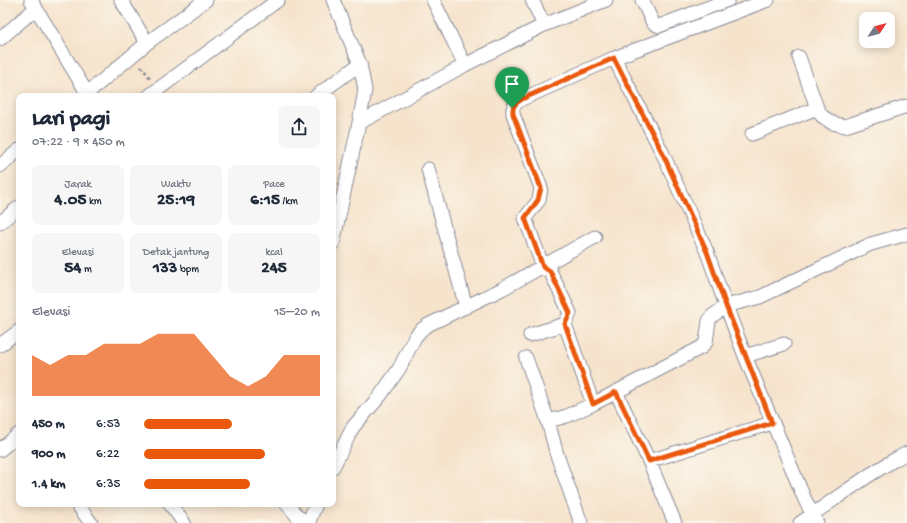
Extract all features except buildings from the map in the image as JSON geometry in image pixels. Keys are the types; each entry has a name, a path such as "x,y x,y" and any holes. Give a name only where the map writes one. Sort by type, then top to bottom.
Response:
{"street":[{"path":"121,0 147,42"},
{"path":"87,93 147,42 206,0"},
{"path":"153,92 278,0"},
{"path":"334,0 360,64 364,90 359,123 336,229"},
{"path":"432,0 465,65"},
{"path":"532,0 544,25"},
{"path":"359,123 465,65 544,25 606,0"},
{"path":"642,0 653,23 659,26 728,0"},
{"path":"593,404 565,324 570,313 550,271 543,267 525,218 538,200 541,188 512,108 515,103 522,99 614,58 761,1"},
{"path":"0,39 34,4 85,93"},
{"path":"799,56 818,108 822,116 832,123 845,126 907,106"},
{"path":"614,58 662,152 698,231 745,356 772,423 814,519"},
{"path":"320,93 360,64"},
{"path":"752,134 818,108"},
{"path":"0,166 16,153"},
{"path":"428,169 466,307"},
{"path":"0,223 16,215"},
{"path":"548,421 568,416 593,404 702,347 706,342 710,317 726,306 760,297 871,244 907,234"},
{"path":"336,461 354,426 380,396 399,369 415,337 421,330 428,325 543,267 595,237"},
{"path":"530,335 565,324"},
{"path":"0,345 16,333"},
{"path":"745,356 784,344"},
{"path":"526,358 548,421 557,455 581,523"},
{"path":"616,392 649,461 675,523"},
{"path":"649,461 772,423"},
{"path":"0,450 16,437"},
{"path":"800,523 814,519 874,472 907,453"},
{"path":"79,507 91,523"},
{"path":"172,507 184,523"},
{"path":"290,507 298,517 308,522 315,507"}],"path":[{"path":"132,55 153,92"}],"route":[{"path":"614,58 662,152 707,252 726,306 772,423 649,461 616,392 593,404 565,324 570,313 550,271 543,267 525,218 538,200 541,188 512,108 515,103 522,99 614,58"}]}
